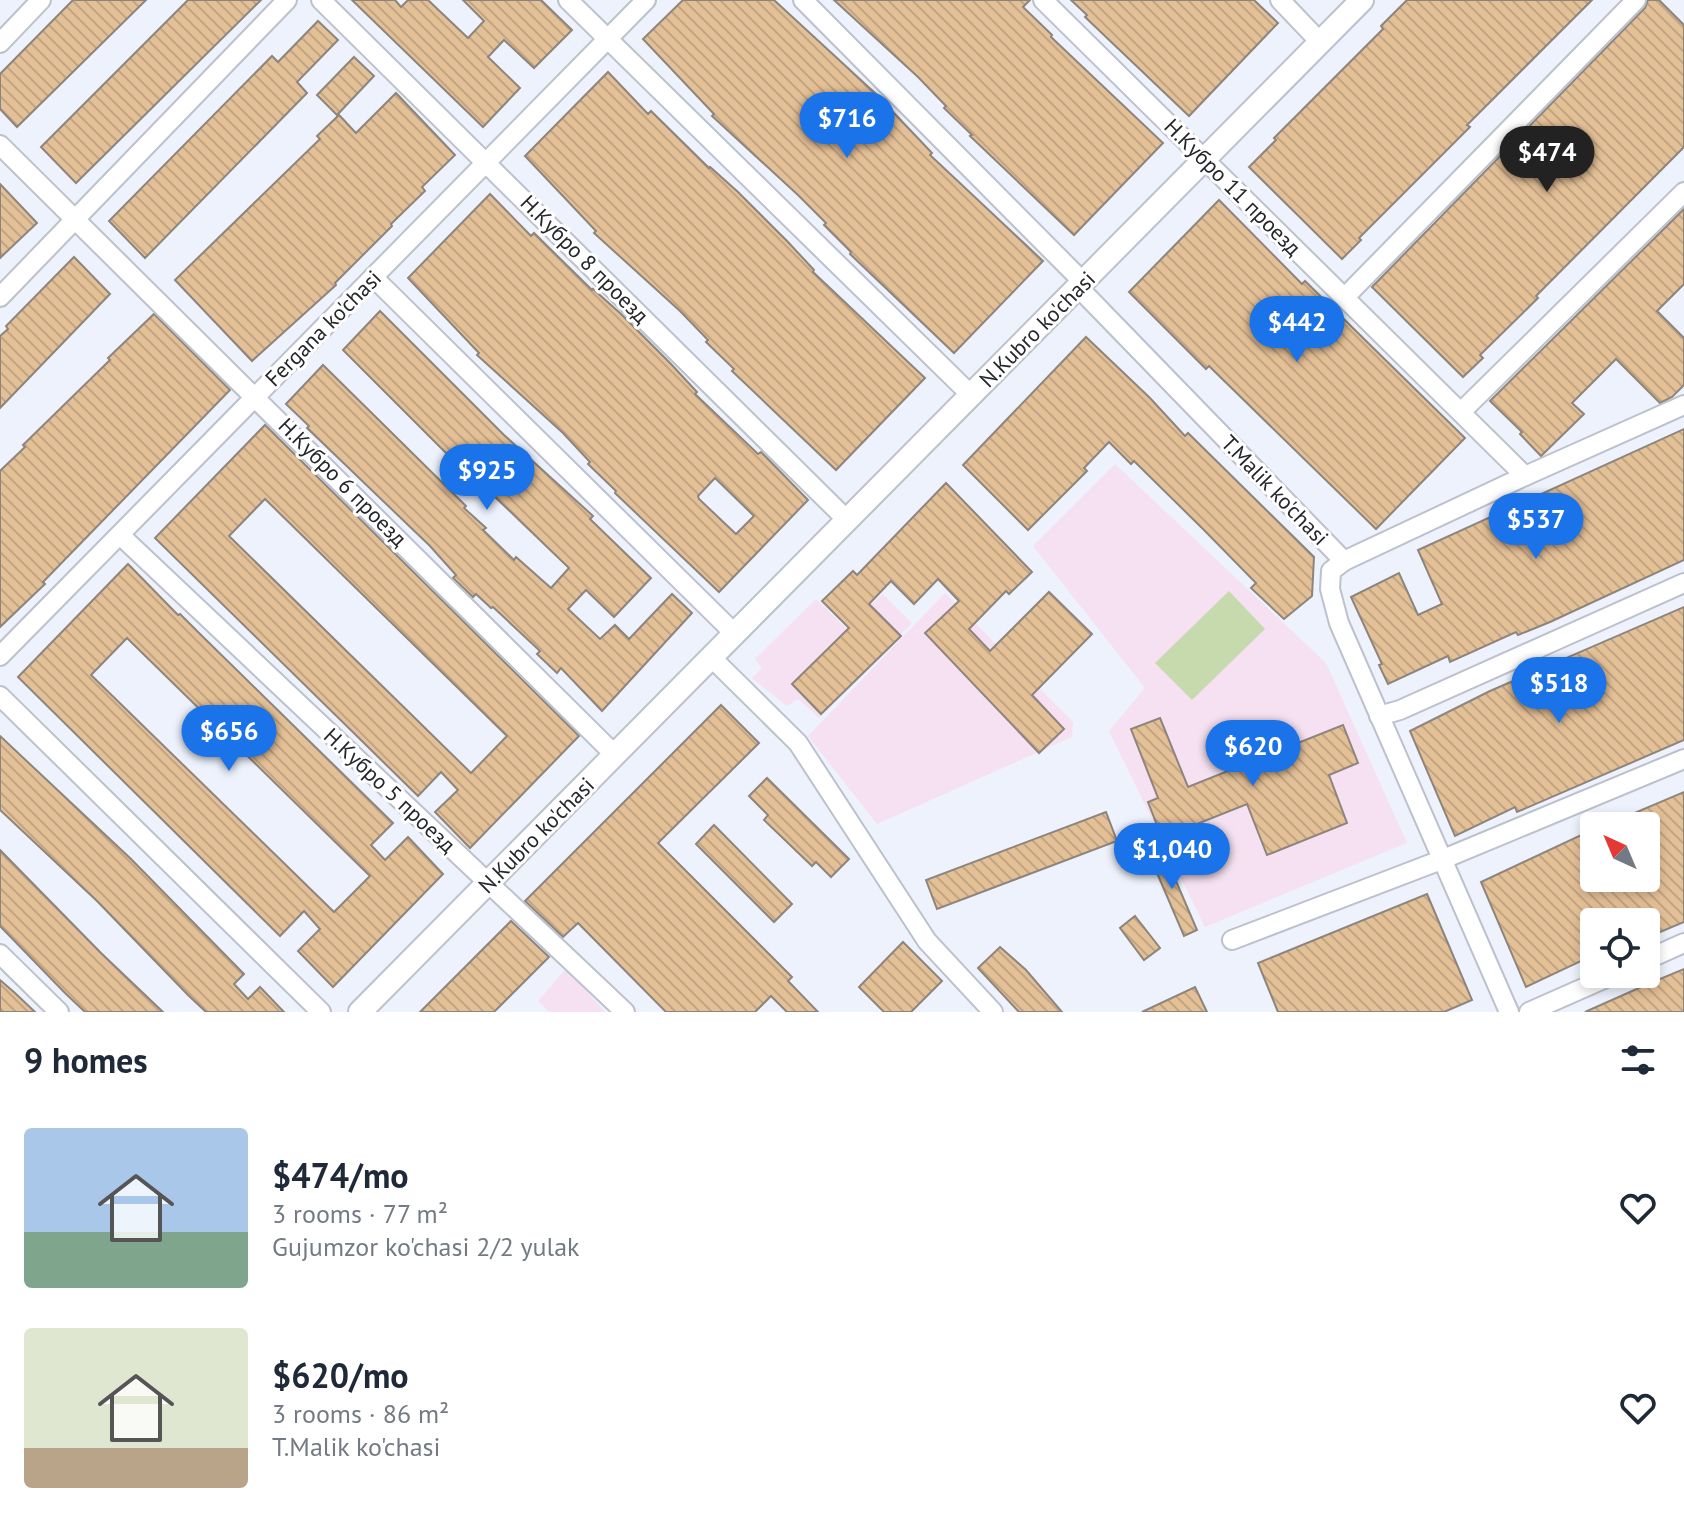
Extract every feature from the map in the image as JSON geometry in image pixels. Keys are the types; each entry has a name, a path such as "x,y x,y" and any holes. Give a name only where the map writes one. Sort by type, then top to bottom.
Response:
{"street":[{"path":"0,43 41,0"},
{"path":"0,297 287,0"},
{"name":"Н.Кубро 8 проезд","path":"321,0 847,520"},
{"path":"568,0 971,395"},
{"name":"Fergana ko'chasi","path":"0,656 646,0"},
{"name":"T.Malik ko'chasi","path":"803,0 1344,561 1331,571 1330,589 1339,623 1509,1012"},
{"name":"Н.Кубро 11 проезд","path":"1043,0 1525,476"},
{"path":"1280,0 1320,42"},
{"name":"N.Kubro ko'chasi","path":"360,1012 1362,0"},
{"path":"1345,297 1636,0"},
{"name":"Н.Кубро 6 проезд","path":"0,145 615,755"},
{"path":"1461,412 1684,192"},
{"path":"373,277 735,634"},
{"path":"1344,561 1684,405"},
{"name":"Н.Кубро 5 проезд","path":"120,535 625,1012"},
{"path":"1379,716 1400,710 1684,583"},
{"path":"712,658 798,743 927,941 993,1012"},
{"path":"0,696 321,1012"},
{"path":"1232,940 1441,860 1684,759"},
{"path":"1660,954 1684,943"},
{"path":"0,954 59,1012"},
{"path":"1529,1012 1583,988"}],"shaded area":[{"path":"1115,464 1326,663 1407,843 1205,927 1109,731 1145,688 1033,546"},
{"path":"945,593 1073,722 1072,737 877,824 808,736"},
{"path":"883,594 912,623 819,718 798,699 787,706 752,678 762,668 755,659 816,599 846,628"},
{"path":"565,970 605,1012 549,1012 538,1001"}],"green space":[{"path":"1229,591 1265,629 1192,700 1155,663"}],"building":[{"path":"73,0 146,0 17,127 0,109 0,74"},
{"path":"188,0 261,0 76,183 41,147"},
{"path":"352,0 395,0 401,7 408,0 428,0 468,38 484,21 463,0 541,0 572,30 534,68 504,40 488,57 520,88 483,127"},
{"path":"683,0 774,0 876,94 932,153 930,155 1043,261 954,353 850,254 824,225 826,223 798,195 712,116 714,114 643,39"},
{"path":"834,0 1030,0 1023,7 1163,143 1074,235 970,136 918,77"},
{"path":"1071,0 1254,0 1278,23 1189,116"},
{"path":"1407,0 1592,0 1467,125 1470,127 1359,238 1361,240 1342,259 1249,167 1383,29 1381,26"},
{"path":"1648,0 1659,0 1684,25 1684,147 1536,296 1538,298 1480,355 1483,358 1463,377 1372,287 1645,8"},
{"path":"318,21 338,40 297,82 307,93 145,258 109,221 272,56 278,62"},
{"path":"354,57 374,76 337,115 317,95"},
{"path":"608,72 648,114 651,111 738,192 813,272 925,378 836,470 732,371 734,369 680,311 594,233 596,231 525,156"},
{"path":"396,93 455,155 422,187 425,191 336,285 252,361 175,280 320,139 317,136 339,115 356,133"},
{"path":"0,184 37,223 0,258"},
{"path":"490,194 531,236 534,233 621,314 697,392 695,394 758,454 761,452 808,500 719,592 615,493 563,433 477,355 479,353 408,278","holes":["715,478 754,516 736,534 698,496"]},
{"path":"1219,200 1302,284 1305,281 1465,438 1376,529 1129,292"},
{"path":"1684,209 1684,284 1657,311 1684,338 1684,385 1660,403 1616,359 1572,403 1584,414 1541,456 1490,401"},
{"path":"74,257 110,294 0,408 0,336 8,329 6,326"},
{"path":"380,311 504,435 593,516 590,519 651,578 614,617 586,590 568,609 600,639 615,625 629,639 672,594 692,613 602,711 561,668 557,673 537,654 540,651 493,607 476,594 473,597 453,578 456,575 430,546 286,404 323,365 466,506 464,508 486,528 483,530 514,560 516,557 551,588 569,568 472,479 343,350"},
{"path":"154,314 230,390 0,627 0,471"},
{"path":"1086,337 1185,436 1188,433 1314,557 1312,596 1284,619 1251,588 1256,583 1204,530 1134,461 1131,464 1109,442 1084,468 1087,471 1028,530 963,465"},
{"path":"265,425 579,736 470,848 435,812 458,790 441,772 418,796 155,538","holes":["265,499 507,736 471,773 229,536"]},
{"path":"1684,429 1684,560 1550,622 1518,635 1516,632 1450,662 1448,656 1388,684 1351,597 1399,573 1418,615 1442,604 1418,550"},
{"path":"946,483 1032,572 1009,594 1006,591 969,629 990,651 1049,592 1092,634 1032,695 1064,729 1039,753 925,633 959,601 938,579 914,604 891,581 869,604 901,636 821,714 792,684 849,628 822,601 853,571 857,575"},
{"path":"128,564 393,823 371,845 385,860 408,837 443,874 333,987 298,951 320,929 304,911 280,936 18,677","holes":["127,638 370,876 334,912 91,675"]},
{"path":"1684,607 1684,740 1517,812 1515,807 1455,836 1410,731 1490,691"},
{"path":"721,705 759,743 658,843 792,977 788,981 818,1012 787,1012 771,996 755,1012 666,1012 578,923 563,937 525,901"},
{"path":"1160,718 1188,787 1343,725 1358,763 1329,775 1347,823 1267,855 1247,804 1162,838 1148,802 1158,798 1131,729"},
{"path":"0,736 131,859 244,974 234,984 248,999 260,987 284,1012 206,1012 188,995 97,901 0,810"},
{"path":"767,778 849,859 831,877 816,862 812,866 764,820 768,815 749,796"},
{"path":"1684,792 1684,922 1660,932 1660,908 1580,908 1580,961 1526,987 1481,882 1580,836 1580,892 1660,892 1660,812 1637,812"},
{"path":"1106,812 1117,841 937,909 926,880"},
{"path":"714,825 792,904 774,922 696,844"},
{"path":"1161,846 1197,930 1184,936 1148,852"},
{"path":"0,850 163,1012 85,1012 65,993 0,926"},
{"path":"1427,894 1472,1000 1444,1012 1278,1012 1258,963"},
{"path":"1135,916 1160,948 1144,960 1120,928"},
{"path":"511,921 549,957 494,1012 420,1012"},
{"path":"903,942 942,981 911,1012 884,1012 859,987"},
{"path":"1000,947 1026,970 1062,1012 1019,1012 978,968"},
{"path":"1684,969 1684,1012 1585,1012 1639,988 1660,988 1660,979"},
{"path":"0,980 15,993 35,1012 0,1012"},
{"path":"1195,987 1207,1012 1142,1012"}]}
